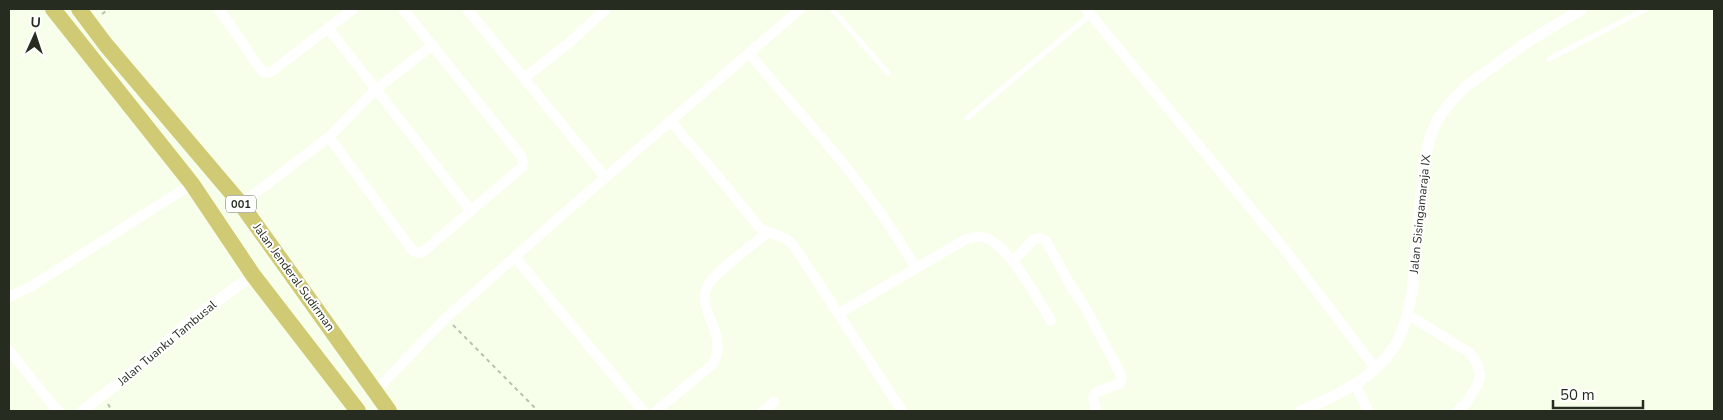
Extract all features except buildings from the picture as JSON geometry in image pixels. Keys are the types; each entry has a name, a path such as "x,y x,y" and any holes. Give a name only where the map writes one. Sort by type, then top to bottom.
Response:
{"highway":[{"name":"001","path":"52,9 192,184 252,275 358,411"},
{"name":"Jalan Jenderal Sudirman","path":"79,9 106,45 241,204 376,390 389,411"}],"street":[{"path":"219,9 261,70 266,73 271,72 353,9"},
{"path":"329,137 413,251 419,253 424,251 522,167 523,162 515,149 403,9"},
{"path":"466,9 606,177"},
{"path":"524,78 569,43 606,9"},
{"path":"376,390 446,318 800,9"},
{"name":"Jalan Sisingamaraja IX","path":"1301,411 1329,400 1355,384 1375,368 1390,351 1401,333 1408,315 1412,294 1424,163 1430,137 1438,119 1448,104 1465,87 1526,43 1582,9"},
{"path":"1088,11 1286,251 1375,368"},
{"path":"328,28 471,211"},
{"path":"241,204 329,137 376,89 433,45"},
{"path":"750,53 774,84 845,165 879,210 916,268"},
{"path":"670,121 759,227 767,233 789,240 902,411"},
{"path":"9,297 32,286 192,184"},
{"path":"656,411 713,364 718,356 719,344 706,307 706,288 713,278 767,233"},
{"path":"838,314 966,239 981,237 995,242 1013,260 1051,321"},
{"path":"1013,260 1034,239 1040,238 1046,241 1072,288 1084,305 1122,380 1120,383 1095,393 1093,398 1096,411"},
{"path":"515,257 643,411"},
{"name":"Jalan Tuanku Tambusal","path":"82,411 143,364 186,324 252,275"},
{"path":"1408,315 1470,353 1477,364 1480,374 1478,383 1467,402 1457,411"},
{"path":"9,350 37,387 59,411"},
{"path":"1355,384 1368,411"},
{"path":"763,411 774,402"}],"lane":[{"path":"832,9 888,73"},
{"path":"1549,59 1646,9"},
{"path":"967,118 1088,11"}],"path":[{"path":"446,318 538,411"}]}
